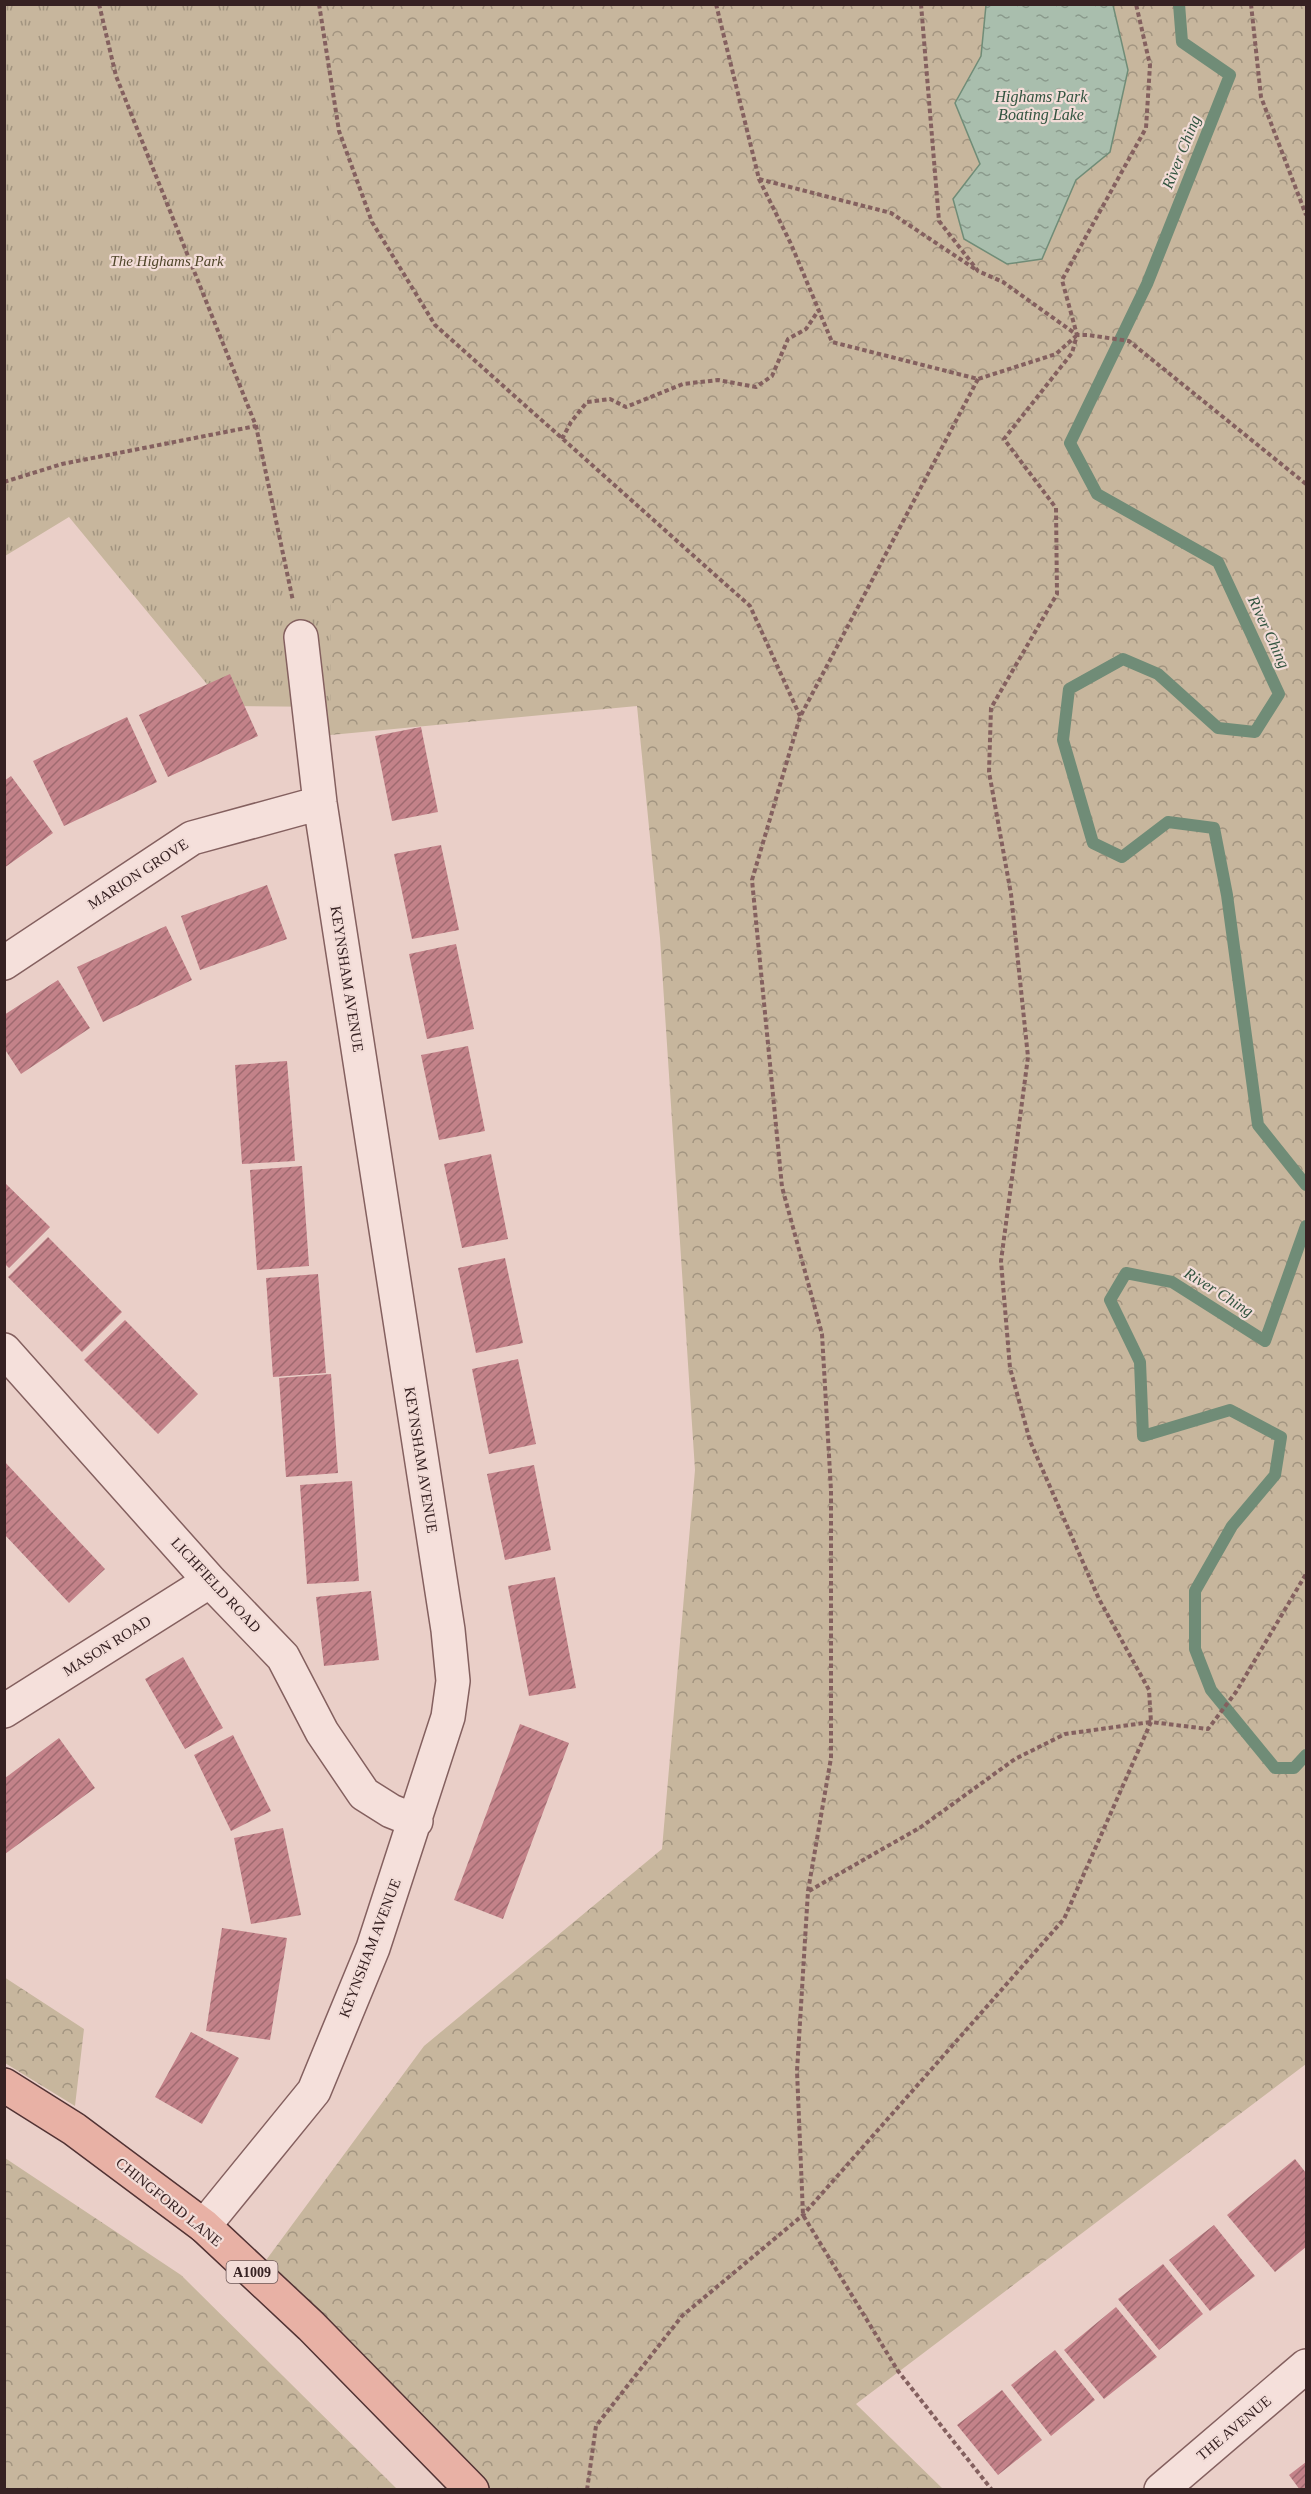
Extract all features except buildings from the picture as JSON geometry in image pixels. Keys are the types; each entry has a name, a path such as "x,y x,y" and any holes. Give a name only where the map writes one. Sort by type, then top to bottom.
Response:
{"main road":[{"name":"CHINGFORD LANE","path":"4,2085 74,2129 204,2226 311,2326 472,2490"}],"street":[{"name":"KEYNSHAM AVENUE","path":"204,2226 314,2091 373,1948 448,1717 453,1681 448,1630 320,803 301,637"},
{"name":"MARION GROVE","path":"4,963 192,838 320,803"},
{"name":"LICHFIELD ROAD","path":"4,1350 210,1581 283,1657 322,1732 364,1794 391,1811 416,1821"},
{"name":"MASON ROAD","path":"4,1711 210,1581"},
{"name":"THE AVENUE","path":"1161,2490 1306,2366"}],"path":[{"path":"99,4 116,76 256,426 301,637"},
{"path":"319,4 339,130 372,222 435,325 750,606 800,717"},
{"path":"716,4 759,179 791,244 832,342 978,379 1056,354 1077,335"},
{"path":"921,4 939,221 978,271"},
{"path":"587,2490 596,2426 682,2316 803,2215 1064,1919 1151,1722 1149,1690 1099,1599 1030,1441 1010,1368 1001,1261 1028,1057 1011,894 989,772 991,708 1057,594 1056,508 1004,440 1072,353 1077,335 1062,280 1146,128 1150,65 1136,4"},
{"path":"1251,4 1261,97 1306,215"},
{"path":"759,179 891,213 978,271 1003,282 1077,335 1129,341 1306,484"},
{"path":"562,439 571,422 587,402 610,399 626,407 684,384 718,381 756,387 771,376 788,339 806,329 819,310"},
{"path":"978,379 800,717 752,880 782,1187 822,1334 831,1490 831,1758 808,1891 797,2071 803,2215 898,2371 992,2490"},
{"path":"4,482 62,464 256,426"},
{"path":"808,1891 921,1827 1025,1754 1065,1734 1151,1722 1208,1729 1236,1692 1306,1574"}],"green space":[{"name":"The Highams Park","path":"5,5 330,5 331,707 225,706 69,517 5,556"},
{"path":"319,5 986,5 981,56 955,103 980,164 1042,259 1076,180 1110,152 1128,70 1113,5 1306,5 1306,2064 856,2404 943,2489 488,2489 261,2267 424,2046 662,1849 695,1470 660,938 637,706 320,736"},
{"path":"4,1977 84,2029 75,2106 5,2063"},
{"path":"5,2158 181,2275 397,2489 5,2489"}],"water":[{"name":"Highams Park Boating Lake","path":"986,5 1113,5 1128,70 1110,152 1076,180 1042,259 1007,264 964,239 953,199 980,164 955,103 981,56"}],"waterway":[{"name":"River Ching","path":"1179,4 1182,42 1230,75 1147,284 1070,443 1097,494 1218,562 1279,694 1255,732 1218,728 1158,674 1123,659 1069,689 1063,740 1093,843 1122,857 1168,822 1214,828 1227,895 1258,1125 1306,1185"},
{"name":"River Ching","path":"1306,1226 1265,1341 1172,1282 1126,1273 1110,1300 1140,1362 1143,1436 1230,1410 1281,1437 1275,1475 1232,1526 1195,1591 1195,1649 1211,1690 1275,1768 1294,1768 1306,1755"}]}
